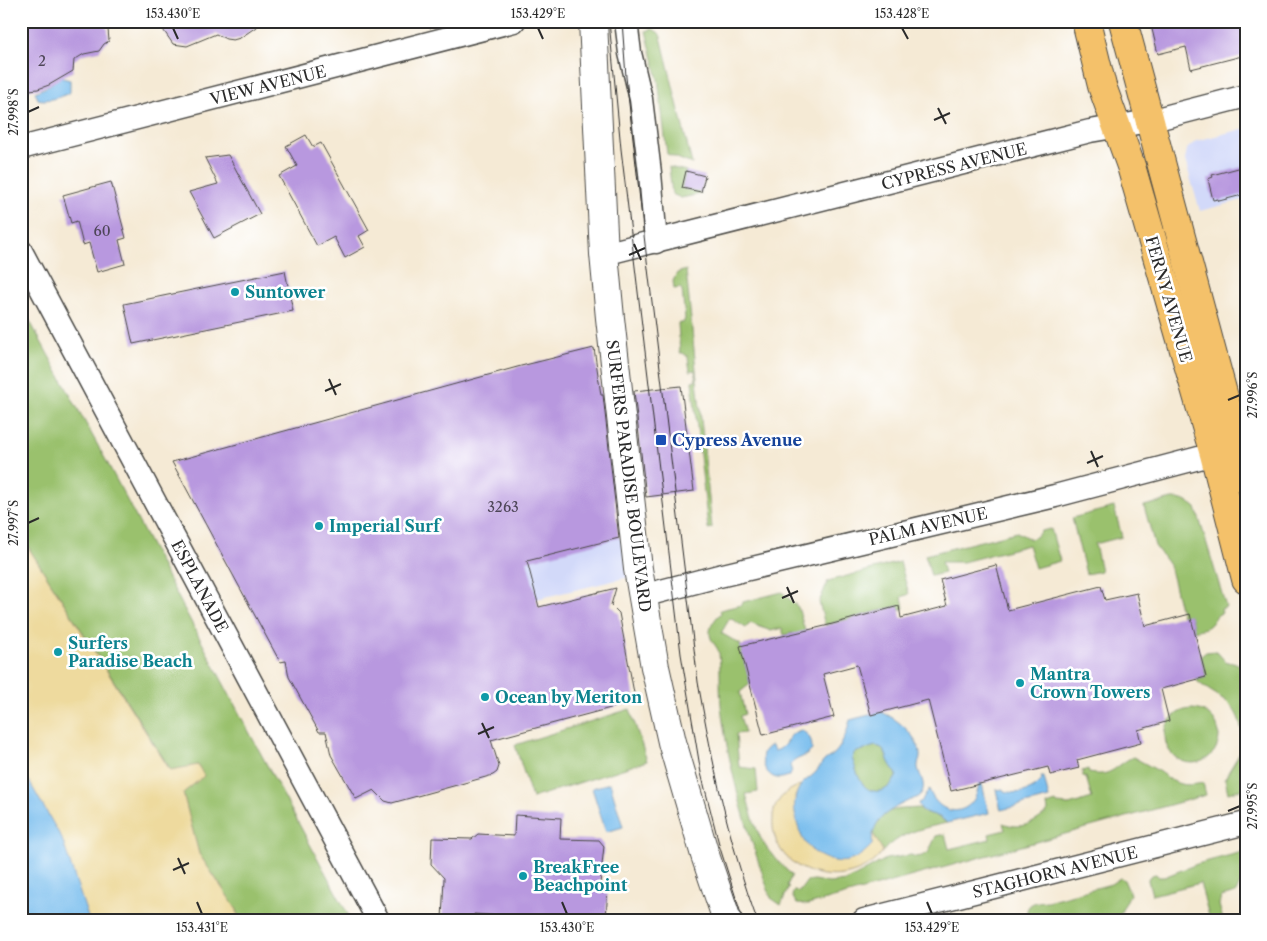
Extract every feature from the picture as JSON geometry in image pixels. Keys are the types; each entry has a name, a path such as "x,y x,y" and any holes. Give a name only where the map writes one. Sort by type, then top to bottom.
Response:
{"highway":[{"name":"FERNY AVENUE","path":"1086,21 1102,86 1116,127 1232,450 1246,479"},
{"name":"FERNY AVENUE","path":"1123,21 1232,450 1246,578"}],"street":[{"name":"VIEW AVENUE","path":"21,148 514,21"},
{"name":"SURFERS PARADISE BOULEVARD","path":"592,21 604,254 634,538 642,596 655,667 672,742 700,838 727,920"},
{"path":"626,21 630,53 641,99 656,242"},
{"name":"CYPRESS AVENUE","path":"604,254 1090,131 1149,121 1246,96"},
{"name":"ESPLANADE","path":"21,251 378,920"},
{"name":"PALM AVENUE","path":"642,596 1054,496 1232,450"},
{"name":"STAGHORN AVENUE","path":"864,920 1246,823"}],"shaded area":[{"path":"1246,128 1246,199 1200,211 1185,160 1187,149 1196,141"},
{"path":"621,537 629,577 458,618 445,581"}],"green space":[{"path":"653,29 661,37 692,164 667,154 658,79 646,31"},
{"path":"669,167 686,171 682,188 701,192 701,194 681,198 672,194"},
{"path":"686,270 712,528 708,529 692,381 696,380 695,370 690,371 688,357 680,353 678,323 683,323 685,319 682,290 680,288 674,289 673,281 677,273"},
{"path":"21,305 351,920 238,920 237,910 199,854 183,793 203,776 198,765 171,770 21,536"},
{"path":"1172,499 1185,501 1196,508 1226,607 1221,609 1222,613 1216,616 1208,626 1194,631 1190,615 1182,616 1169,565 1155,546 1144,506"},
{"path":"1114,507 1122,537 1095,544 1101,571 1086,574 1072,518"},
{"path":"1051,529 1060,561 1035,568 1028,545 963,562 941,562 944,573 931,576 925,555 1017,532 1030,539 1036,537 1041,531"},
{"path":"900,562 909,594 902,597 904,608 899,610 898,606 825,625 819,602 828,581"},
{"path":"782,592 798,607 810,648 798,651 793,633 784,635 782,628 771,631 750,623 746,628 730,618 721,633 740,644 750,684 740,692 745,714 740,716 745,733 736,734 739,767 756,769 758,792 746,794 753,819 766,847 792,875 781,905 771,898 735,784 722,714 719,653 711,638 710,629 715,619 721,613 720,610"},
{"path":"1216,651 1225,661 1240,665 1246,684 1246,788 1228,793 1225,779 1242,746 1241,725 1232,707 1227,702 1196,680 1206,677 1201,656 1206,652"},
{"path":"630,709 647,761 532,798 515,745"},
{"path":"1187,709 1197,709 1207,713 1215,721 1219,736 1215,751 1207,759 1197,763 1187,763 1177,759 1169,751 1165,741 1165,731 1169,721 1177,713"},
{"path":"875,746 884,750 897,775 888,787 880,791 868,790 864,786 858,776 852,758 854,753"},
{"path":"1133,757 1177,783 1187,785 1203,783 1206,795 808,905 797,904 792,896 794,890 799,892 807,881 814,880 829,883 846,881 886,859 911,855 916,857 922,856 928,853 936,836 945,834 949,849 990,839 989,834 1005,830 1003,823 1021,826 1033,822 1048,811 1047,805 1056,802 1057,804 1069,805 1092,798 1086,777 1083,776 1082,771 1088,769 1089,773 1103,774"},
{"path":"920,808 922,812 935,815 947,823 920,829 905,835 883,851 872,832 882,818 891,811"},
{"path":"1246,851 1246,871 1236,893 1221,897 1219,905 1223,920 1210,920 1200,883 1152,895 1148,880 1151,875 1156,874 1159,877 1164,877 1197,864"},
{"path":"1120,878 1124,880 1130,894 1117,920 1027,919 1027,910 1031,904 1111,884"}],"sand":[{"name":"Surfers Paradise Beach","path":"21,536 170,770 198,765 204,776 183,793 199,854 237,910 238,920 21,920"},
{"path":"801,785 795,797 811,850 835,861 872,832 883,851 869,865 852,873 833,876 814,873 797,866 784,854 775,837 773,817 778,801 790,790"}],"water":[{"path":"59,77 70,80 70,92 63,96 45,100 38,99 35,92 49,86"},
{"path":"881,712 901,724 917,743 920,758 918,767 923,781 923,791 918,796 882,817 875,829 872,845 860,856 841,862 825,858 807,846 797,824 795,804 801,785 840,747 850,720","holes":["875,746 884,750 897,775 886,789 874,791 864,786 852,758 854,753"]},
{"path":"801,730 810,738 812,750 790,765 792,772 789,776 773,777 764,767 762,759 764,751 771,745 775,751 780,749 793,734"},
{"path":"21,767 62,839 89,920 21,920"},
{"path":"1041,777 1044,777 1049,798 1001,810 996,790 1003,789 1004,791 1015,793 1025,792 1038,784 1042,780"},
{"path":"610,783 623,827 606,832 592,788"},
{"path":"979,784 982,784 989,813 947,823 940,817 923,811 918,803 922,801 929,789 934,799 941,806 949,810 964,808 971,803 976,795"}],"building":[{"path":"21,21 98,21 108,29 109,41 99,51 84,54 74,60 73,71 49,85 38,89 21,91"},
{"path":"157,21 265,21 240,38 226,39 216,34 187,46 173,44"},
{"path":"1150,21 1246,21 1246,55 1191,69 1186,47 1158,54"},
{"path":"306,135 313,147 321,143 369,230 359,236 365,247 345,258 334,237 317,246 279,176 297,166 286,146"},
{"path":"228,155 260,214 214,238 189,192 218,184 205,158"},
{"path":"1246,166 1246,194 1219,201 1218,199 1213,200 1208,179 1213,177 1212,175"},
{"path":"686,171 705,176 701,192 682,188"},
{"path":"111,182 126,238 119,240 125,264 97,272 89,243 83,245 77,221 71,223 63,195"},
{"name":"Suntower","path":"285,271 293,311 133,344 124,304"},
{"path":"594,348 601,395 603,395 619,538 527,561 539,607 616,588 611,605 619,613 634,693 633,702 491,740 499,766 497,772 493,775 392,803 385,801 374,790 356,799 331,755 326,732 319,732 289,677 286,661 280,662 172,462 521,366"},
{"path":"681,386 694,491 646,497 634,391"},
{"name":"Mantra Crown Towers","path":"996,565 1008,610 1101,586 1105,600 1137,593 1145,626 1190,614 1206,677 1161,689 1169,721 1138,730 1141,743 1077,760 1079,768 1050,775 1048,767 951,791 928,700 871,715 857,665 823,674 834,717 763,735 740,646 899,606 901,618 947,606 940,580"},
{"name":"BreakFree Beachpoint","path":"515,815 561,818 560,839 599,840 604,846 600,884 608,885 606,920 512,920 513,917 474,914 474,920 442,920 444,878 431,864 432,838 472,839 478,834 514,836"}],"tram line":[{"path":"609,21 621,149 681,654 701,773 720,848 743,920"},
{"path":"622,21 626,77 645,244 698,682 722,802 738,862 757,920"}],"place":[{"name":"Suntower","path":"235,292"},
{"name":"Cypress Avenue","path":"661,440"},
{"name":"Imperial Surf","path":"319,526"},
{"name":"Surfers Paradise Beach","path":"58,652"},
{"name":"Mantra Crown Towers","path":"1020,683"},
{"name":"Ocean by Meriton","path":"485,697"},
{"name":"BreakFree Beachpoint","path":"523,876"}]}
